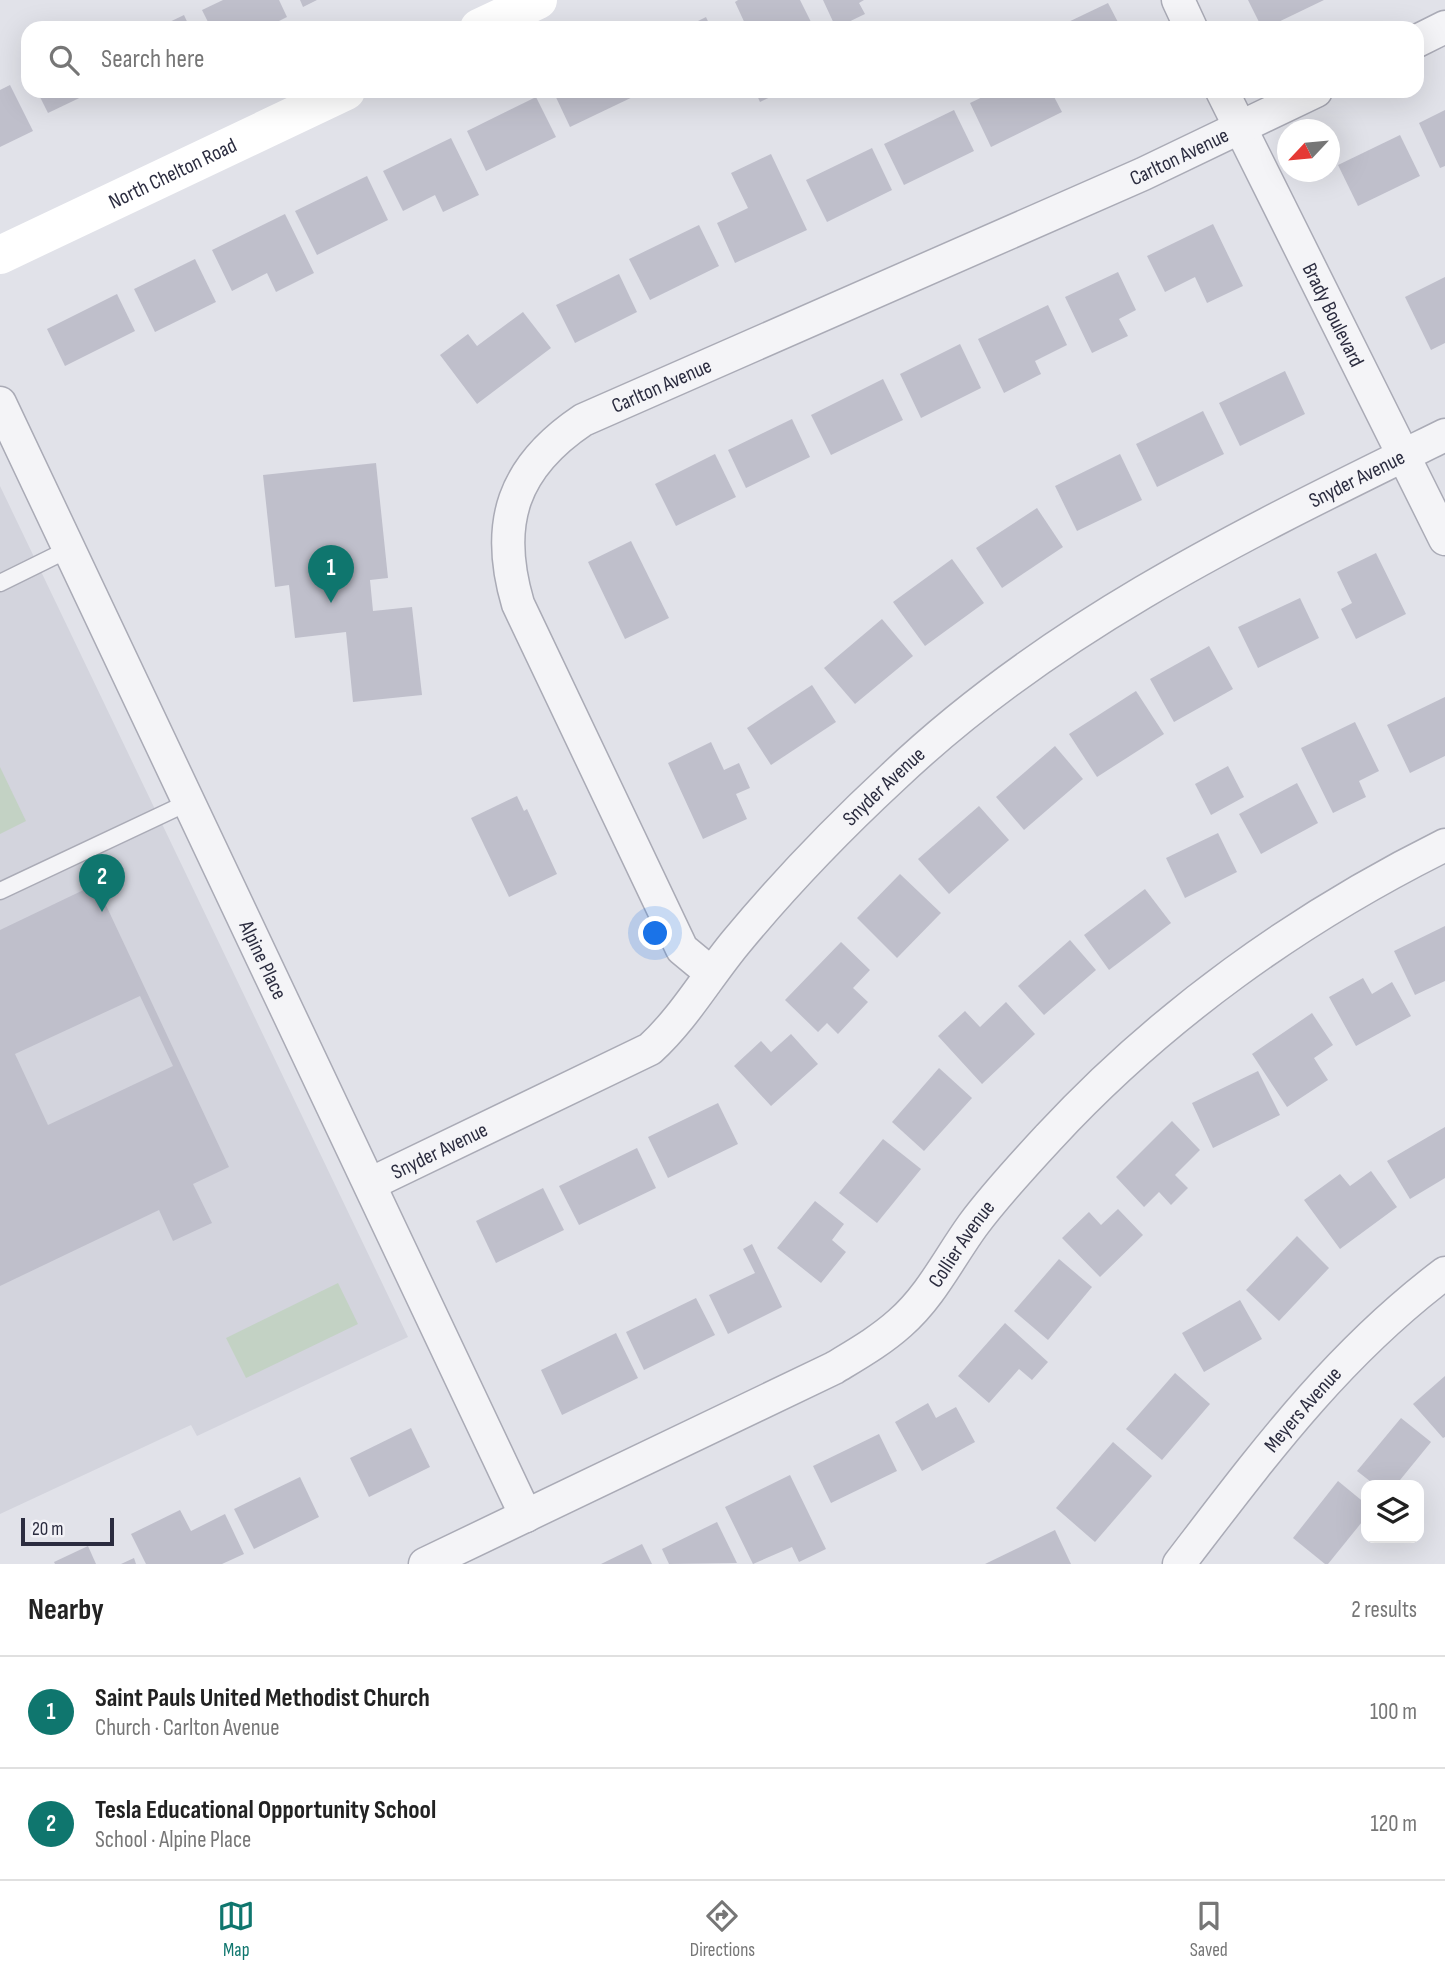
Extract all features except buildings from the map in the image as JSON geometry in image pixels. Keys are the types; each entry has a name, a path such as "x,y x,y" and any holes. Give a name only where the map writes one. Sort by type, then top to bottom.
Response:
{"main road":[{"path":"494,21 538,0"},
{"name":"North Chelton Road","path":"0,255 331,98"}],"street":[{"path":"1178,0 1188,21"},
{"path":"1424,38 1445,27"},
{"name":"Brady Boulevard","path":"1225,98 1445,539"},
{"name":"Carlton Avenue","path":"711,972 682,949 518,604 510,574 507,540 518,490 554,440 583,420 1143,174 1302,98"},
{"name":"Alpine Place","path":"0,403 527,1516"},
{"name":"Snyder Avenue","path":"370,1184 650,1049 669,1032 711,972 789,882 894,776 1033,662 1141,591 1279,517 1445,435"},
{"name":"Collier Avenue","path":"425,1564 834,1368 875,1343 902,1322 929,1291 974,1224 1049,1136 1142,1048 1252,960 1366,887 1445,845"},
{"name":"Meyers Avenue","path":"1179,1564 1324,1381 1366,1339 1445,1273"}],"lane":[{"path":"0,583 69,550"},
{"path":"0,891 189,802"}],"shaded area":[{"path":"0,486 408,1337 197,1436 191,1425 0,1514"}],"green space":[{"path":"0,767 26,821 0,834"},
{"path":"338,1283 358,1324 246,1378 226,1338"}],"place":[{"name":"Saint Pauls United Methodist Church","path":"331,603"},
{"name":"Tesla Educational Opportunity School","path":"102,912"}]}
